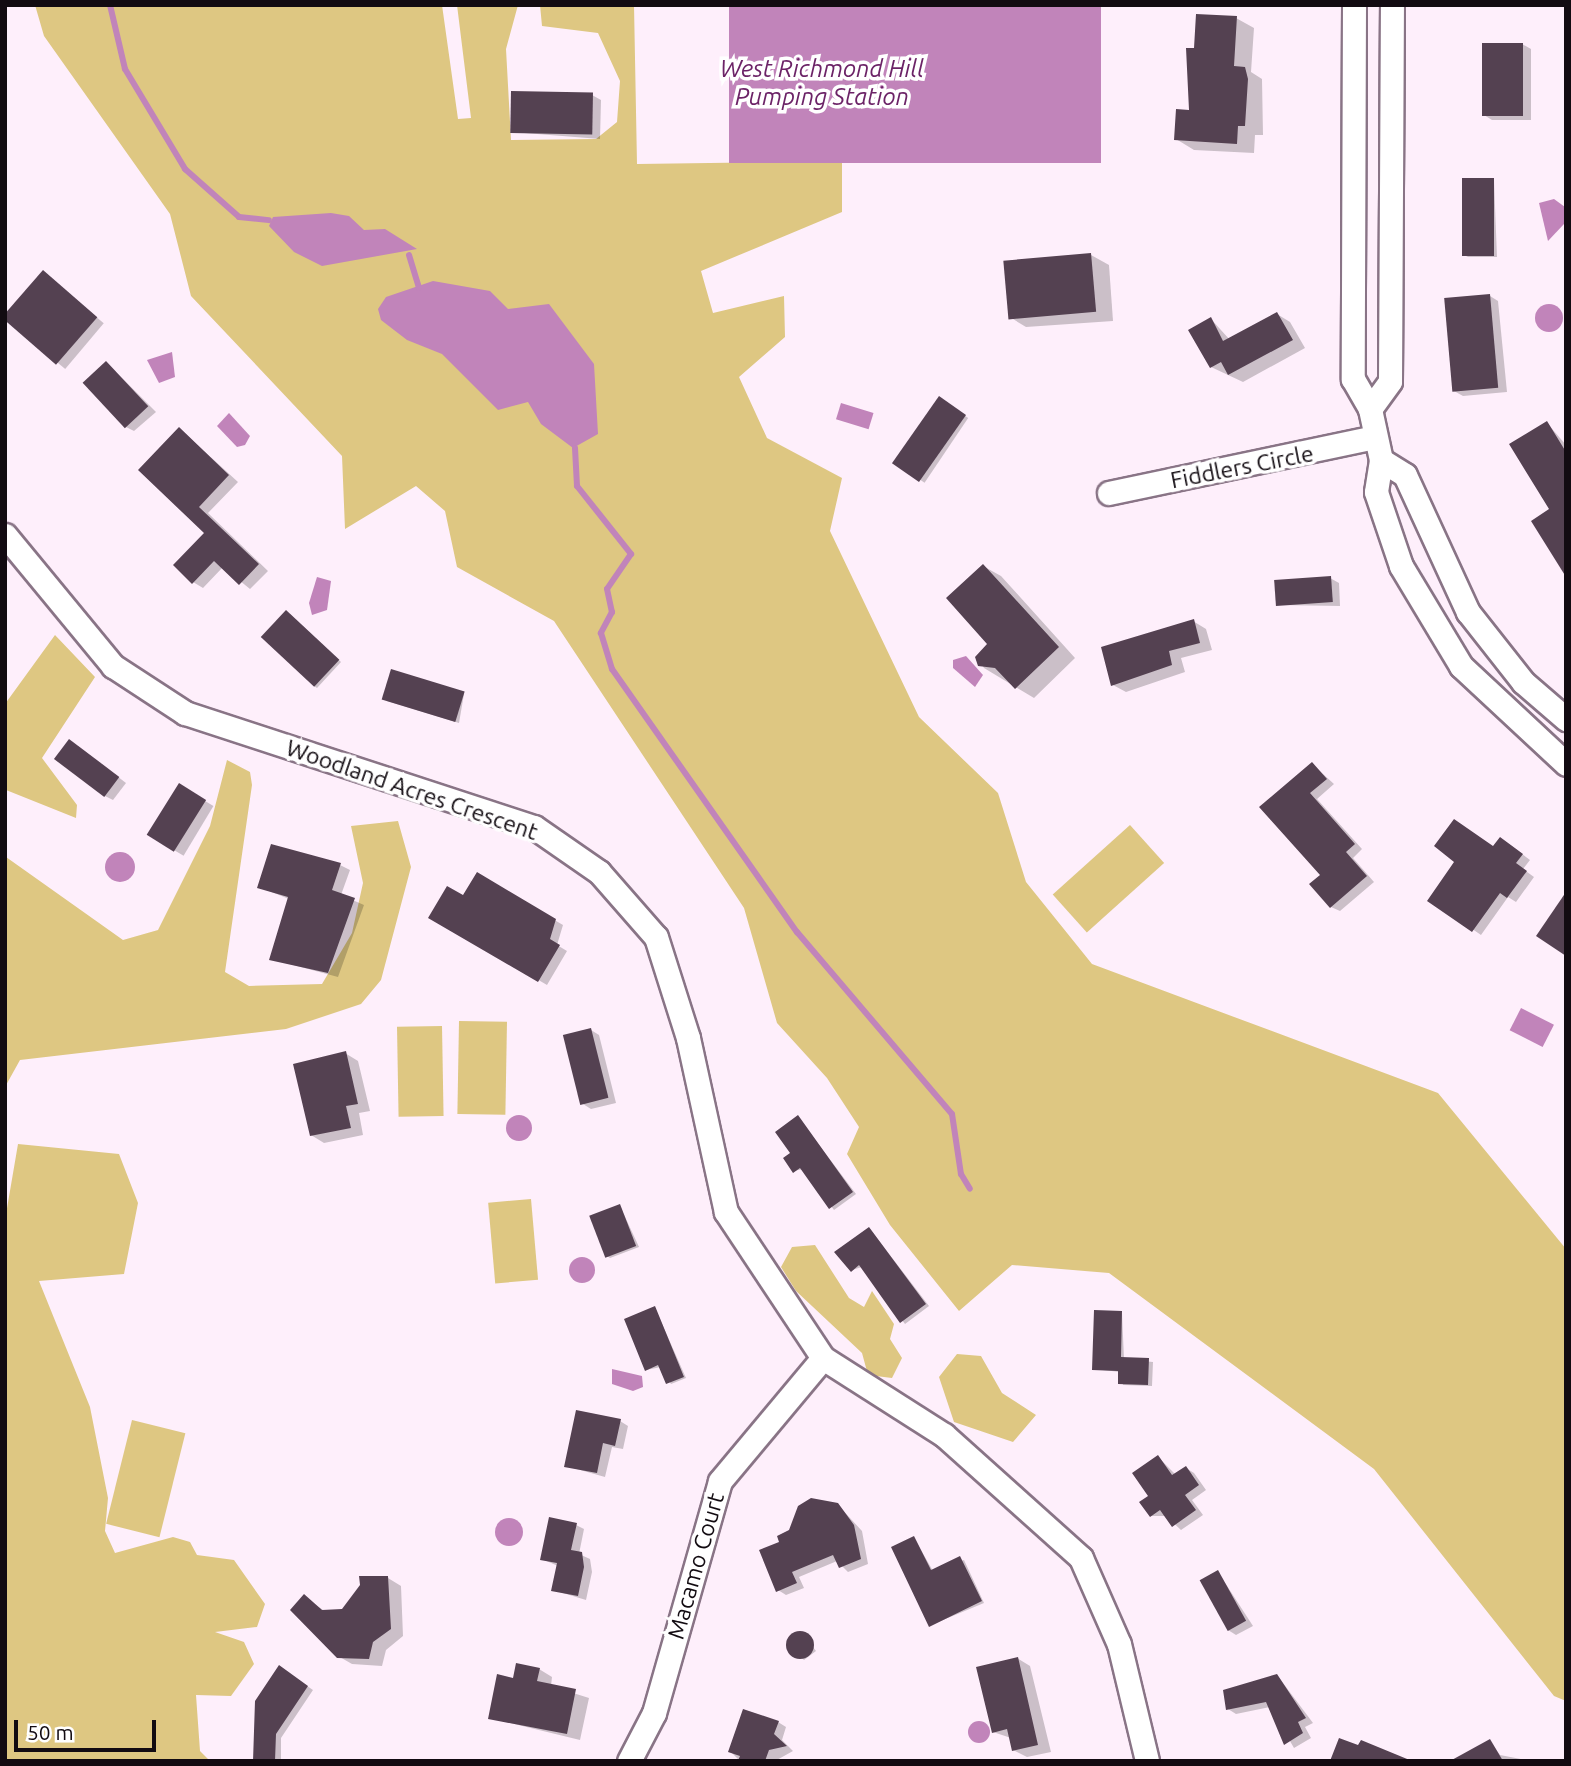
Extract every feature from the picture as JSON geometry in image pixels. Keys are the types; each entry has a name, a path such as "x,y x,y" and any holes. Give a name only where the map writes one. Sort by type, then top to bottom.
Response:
{"street":[{"path":"1354,5 1353,379 1370,409 1381,460 1376,492 1401,566 1428,617 1461,666 1535,741 1566,764"},
{"path":"1370,409 1390,381 1392,5"},
{"path":"1354,177 1390,176"},
{"name":"Fiddlers Circle","path":"1109,493 1374,437"},
{"path":"1381,460 1405,475 1468,612 1523,682 1563,716 1535,741"},
{"name":"Woodland Acres Crescent","path":"5,535 113,666 185,713 534,827 599,872 656,937 688,1038 726,1212 823,1358 944,1435 1081,1558 1119,1644 1147,1761"},
{"name":"Macamo Court","path":"629,1761 654,1713 720,1481 823,1358"}],"shaded area":[{"path":"35,5 442,5 458,119 471,118 457,5 518,5 506,49 511,140 596,139 617,122 620,81 598,33 542,26 540,5 634,5 637,164 842,161 842,212 701,271 713,313 784,296 785,337 739,377 767,438 842,478 830,531 919,717 998,793 1026,882 1092,964 1438,1093 1566,1249 1566,1701 1554,1696 1374,1469 1109,1273 1012,1265 959,1311 890,1225 847,1154 859,1127 827,1078 777,1023 744,908 554,621 457,567 445,511 416,486 345,529 342,456 191,296 170,214 44,36"},
{"path":"55,635 95,677 42,758 77,805 76,818 6,790 6,857 123,940 158,930 210,826 227,760 250,772 252,785 225,972 249,986 322,984 352,933 363,883 351,826 398,821 411,867 381,980 361,1004 286,1029 20,1060 5,1087 5,704"},
{"path":"1130,825 1164,863 1087,932 1053,895"},
{"path":"459,1021 507,1022 505,1115 457,1114"},
{"path":"442,1026 444,1116 399,1117 397,1027"},
{"path":"18,1144 119,1154 138,1203 124,1274 39,1281 90,1407 108,1498 105,1531 115,1553 173,1537 190,1542 197,1555 234,1560 265,1604 257,1627 215,1632 244,1642 254,1664 231,1696 196,1695 200,1751 210,1761 5,1761 5,1220"},
{"path":"531,1199 538,1280 495,1283 488,1203"},
{"path":"815,1245 849,1298 864,1307 872,1291 894,1324 890,1339 902,1358 892,1378 868,1375 862,1353 796,1291 781,1267 792,1247"},
{"path":"957,1354 981,1356 1002,1393 1036,1415 1013,1442 954,1422 939,1377"},
{"path":"132,1420 185,1433 159,1537 106,1524"}],"water":[{"name":"West Richmond Hill Pumping Station","path":"729,5 1101,5 1101,163 729,163"},
{"path":"1554,199 1565,207 1564,224 1548,241 1539,203"},
{"path":"331,213 349,216 364,230 385,229 417,249 322,266 294,252 269,226 273,217"},
{"path":"433,281 490,291 508,309 549,304 594,364 598,434 573,448 541,424 528,402 498,410 442,354 407,340 381,320 378,309 386,297"},
{"path":"1549,304 1559,308 1563,318 1559,328 1549,332 1539,328 1535,318 1539,308"},
{"path":"172,352 175,377 159,383 147,360"},
{"path":"841,403 874,413 869,429 836,419"},
{"path":"229,413 250,436 245,445 237,447 217,426"},
{"path":"317,577 331,581 327,610 312,615 309,603"},
{"path":"966,656 983,675 975,687 953,668 953,660"},
{"path":"120,852 126,853 134,861 134,873 126,881 120,882 114,881 106,873 105,867 106,861 114,853"},
{"path":"1521,1008 1554,1025 1543,1047 1510,1030"},
{"path":"519,1115 528,1119 532,1128 528,1137 519,1141 510,1137 506,1128 510,1119"},
{"path":"582,1257 591,1261 595,1270 591,1279 582,1283 573,1279 569,1270 573,1261"},
{"path":"612,1369 642,1376 643,1387 633,1391 612,1384"},
{"path":"509,1518 519,1522 523,1532 519,1542 509,1546 499,1542 495,1532 499,1522"},
{"path":"979,1721 987,1724 990,1732 987,1740 979,1743 971,1740 968,1732 971,1724"}],"building":[{"path":"1196,14 1237,16 1234,66 1245,67 1248,79 1245,126 1238,126 1237,144 1174,140 1176,109 1189,110 1186,48 1194,48"},
{"path":"1482,43 1523,43 1523,116 1482,116"},
{"path":"511,91 593,92 592,134 510,133"},
{"path":"1462,178 1494,178 1494,256 1462,256"},
{"path":"1091,253 1096,312 1008,319 1003,261"},
{"path":"43,270 97,317 56,365 5,320 5,314"},
{"path":"1490,294 1498,388 1452,392 1444,298"},
{"path":"1277,312 1293,340 1228,375 1221,362 1210,368 1188,330 1211,317 1223,341"},
{"path":"106,361 148,406 125,428 83,383"},
{"path":"939,396 966,415 919,482 892,463"},
{"path":"1547,421 1566,452 1566,577 1531,521 1549,509 1509,444"},
{"path":"179,427 229,475 199,507 259,564 239,585 214,561 192,584 173,565 204,533 138,470"},
{"path":"983,564 1059,647 1015,689 995,668 978,666 975,657 987,644 946,598"},
{"path":"1331,576 1333,602 1276,606 1274,580"},
{"path":"286,610 339,660 314,687 261,637"},
{"path":"1194,619 1200,643 1169,651 1172,665 1111,686 1101,647"},
{"path":"391,669 465,692 455,722 382,700"},
{"path":"69,739 119,777 104,797 54,759"},
{"path":"1312,762 1327,779 1310,793 1355,844 1346,852 1367,876 1330,908 1309,884 1320,875 1259,807"},
{"path":"179,783 206,800 174,852 147,835"},
{"path":"1454,819 1493,846 1500,837 1523,854 1516,863 1527,871 1507,898 1500,893 1472,932 1427,901 1454,862 1434,846"},
{"path":"271,844 341,863 332,890 355,898 328,973 269,960 288,897 257,888"},
{"path":"477,872 556,919 550,939 560,945 538,982 428,918 447,886 463,895"},
{"path":"1566,892 1566,956 1536,936"},
{"path":"591,1028 608,1098 580,1105 563,1035"},
{"path":"346,1051 358,1104 346,1106 351,1128 310,1136 293,1064"},
{"path":"798,1115 853,1192 829,1209 800,1168 793,1173 783,1158 790,1153 775,1132"},
{"path":"620,1204 636,1246 605,1258 589,1216"},
{"path":"869,1227 926,1304 900,1323 859,1265 851,1272 834,1252"},
{"path":"655,1306 684,1377 666,1384 658,1365 645,1371 624,1319"},
{"path":"1094,1310 1122,1311 1121,1357 1149,1358 1148,1385 1118,1384 1118,1371 1092,1370"},
{"path":"576,1410 621,1419 615,1446 603,1443 597,1473 564,1467"},
{"path":"1158,1455 1172,1475 1186,1466 1199,1485 1185,1495 1196,1510 1172,1527 1160,1510 1150,1517 1139,1502 1148,1496 1132,1473"},
{"path":"811,1498 838,1503 854,1525 861,1559 839,1568 833,1555 792,1572 797,1583 776,1592 759,1550 779,1542 777,1536 789,1530 798,1506"},
{"path":"549,1517 577,1523 571,1550 582,1552 584,1567 578,1596 551,1591 557,1563 540,1560"},
{"path":"914,1536 931,1570 960,1556 982,1601 929,1627 891,1547"},
{"path":"1218,1570 1246,1621 1228,1631 1200,1580"},
{"path":"359,1576 388,1576 391,1629 373,1642 369,1659 337,1658 290,1610 304,1594 322,1610 342,1609 360,1585"},
{"path":"800,1631 810,1635 814,1645 810,1655 800,1659 790,1655 786,1645 790,1635"},
{"path":"1018,1657 1038,1745 1012,1751 1007,1729 992,1733 976,1667"},
{"path":"516,1663 540,1668 537,1681 576,1689 567,1734 488,1719 497,1674 513,1678"},
{"path":"279,1665 308,1686 276,1734 275,1761 253,1761 255,1701"},
{"path":"1277,1674 1306,1718 1298,1722 1303,1733 1284,1745 1266,1702 1226,1710 1223,1690"},
{"path":"743,1709 779,1721 774,1734 787,1746 769,1750 765,1761 738,1761 740,1756 728,1752"},
{"path":"1339,1738 1358,1745 1361,1740 1412,1761 1330,1761"},
{"path":"1490,1739 1503,1761 1450,1761"}],"waterway":[{"path":"110,5 125,69 185,169 239,217 269,220"},
{"path":"409,255 419,287"},
{"path":"575,448 577,486 631,554 607,589 612,612 601,633 612,669 797,932 952,1114 961,1174 970,1189"}]}
